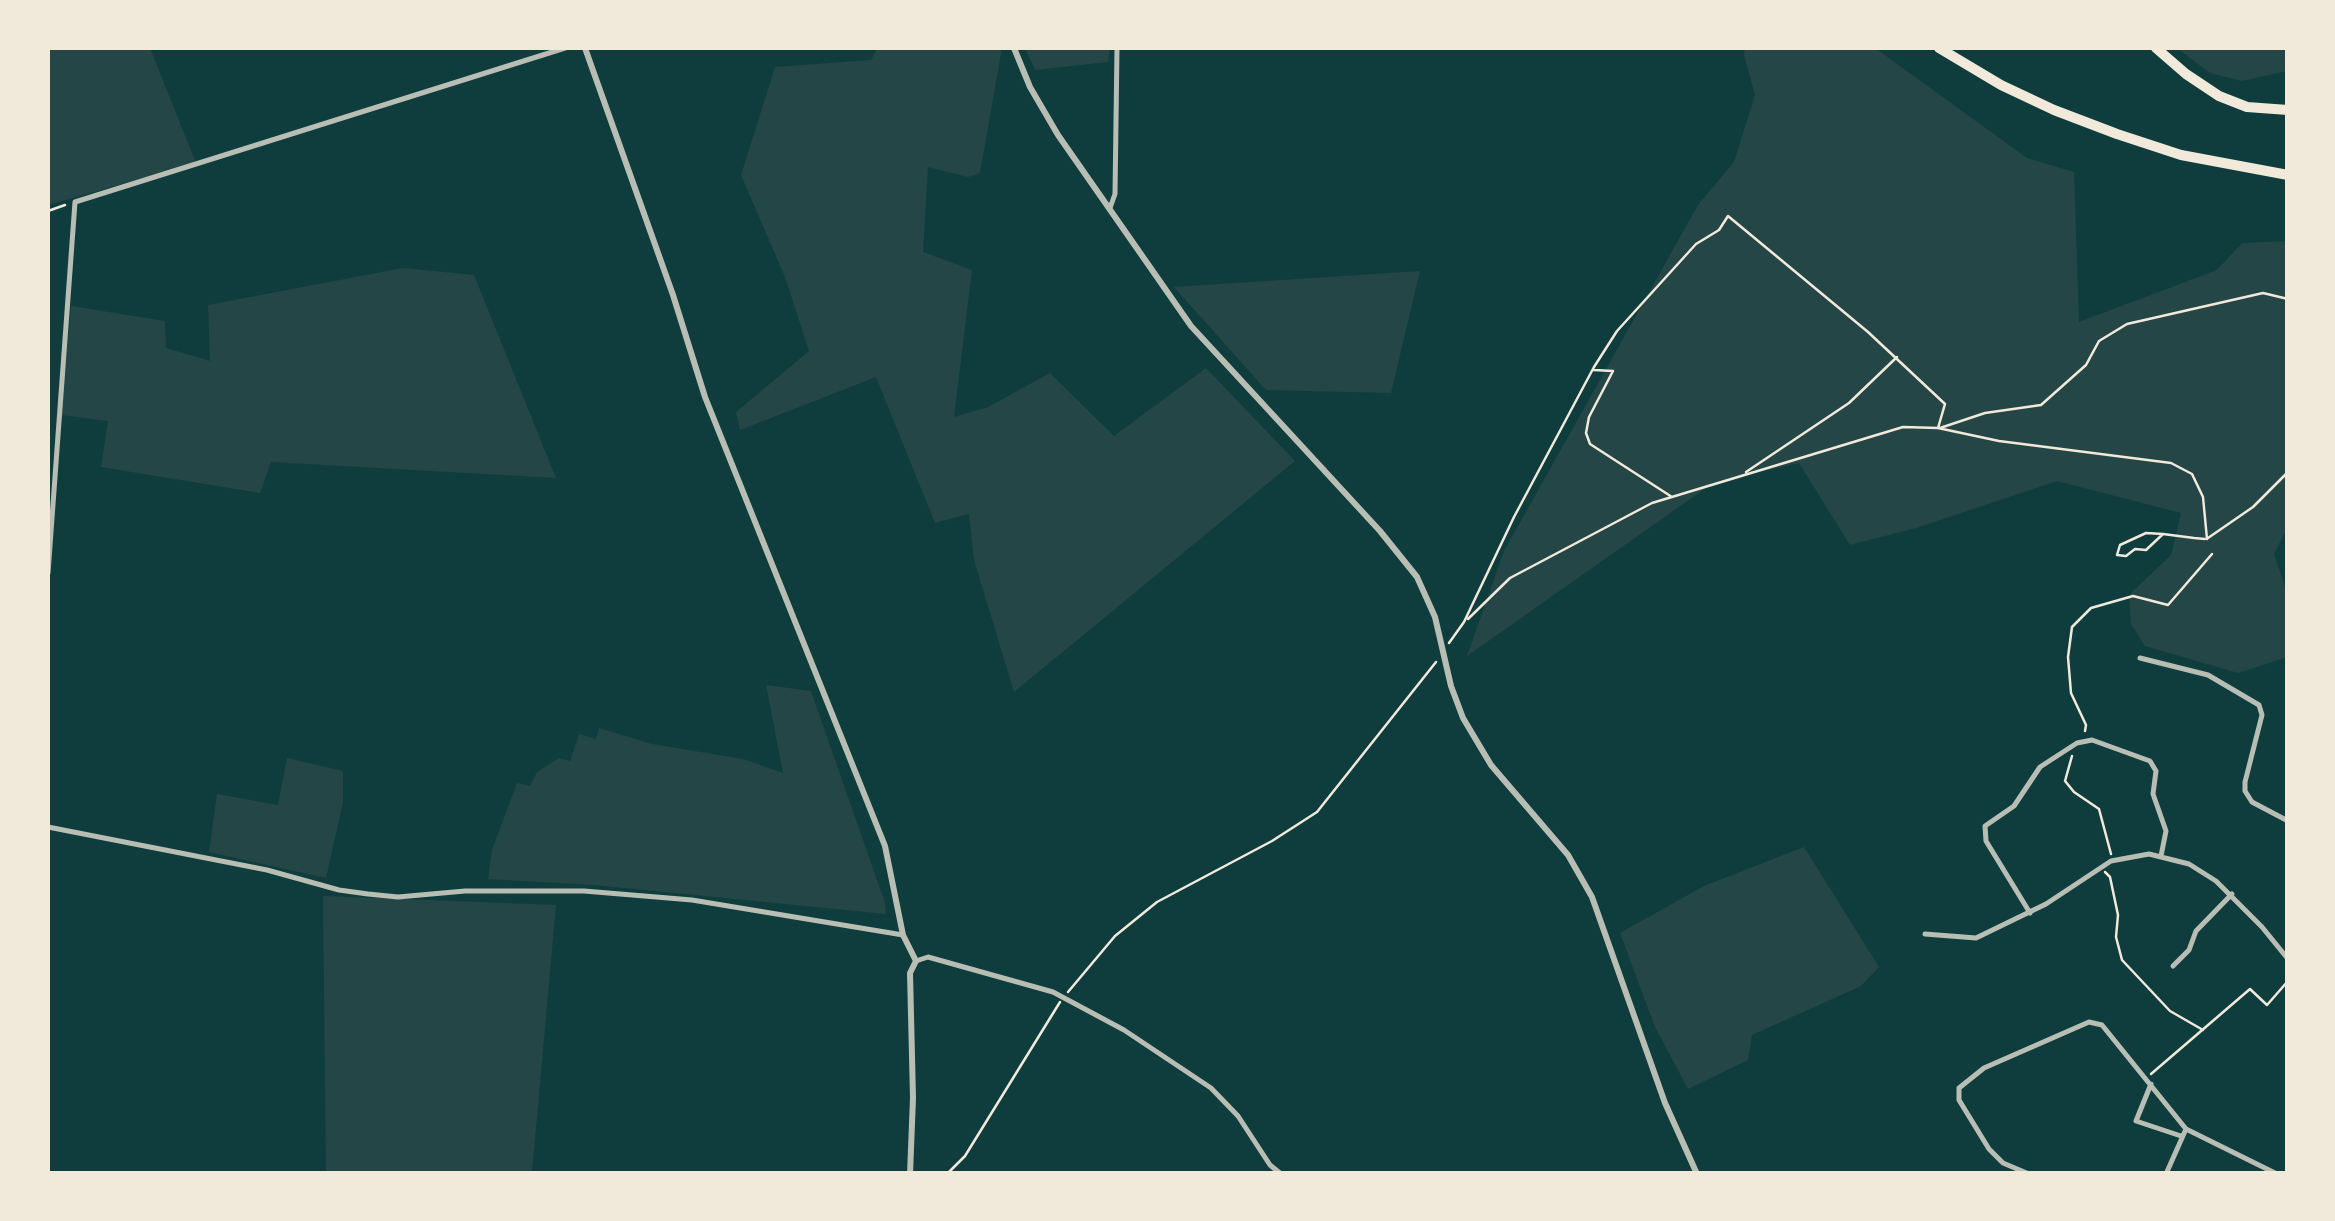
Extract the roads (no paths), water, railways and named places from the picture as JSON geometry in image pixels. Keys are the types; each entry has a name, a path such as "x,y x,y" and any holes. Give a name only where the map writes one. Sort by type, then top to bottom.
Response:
{"highway":[{"path":"1939,48 2054,110 2117,134 2181,154 2288,175"},
{"path":"2156,48 2219,96 2247,107 2288,110"}],"street":[{"path":"48,573 75,202 565,48"},
{"path":"585,48 673,296 704,396 885,846 903,935 916,961"},
{"path":"1014,48 1040,104 1192,326 1400,554 1428,598 1455,699 1477,743 1568,856 1592,896 1666,1103 1697,1174"},
{"path":"1109,210 1116,194 1117,48"},
{"path":"2140,658 2208,675 2259,705 2262,715 2246,791 2252,802 2288,820"},
{"path":"2030,913 1986,841 1985,826 2014,806 2040,767 2077,743 2092,740 2150,761 2156,771 2154,798 2166,831 2161,856"},
{"path":"48,828 368,894 398,897 465,891 602,893 692,900 903,935"},
{"path":"1925,934 1976,938 2030,913 2113,860 2137,854 2189,864 2232,894 2288,958"},
{"path":"2173,966 2189,950 2196,931 2232,894"},
{"path":"910,1174 910,974 916,961 928,957 1064,996 1138,1038 1211,1088 1238,1116 1281,1174"},
{"path":"2028,1174 2004,1164 1989,1149 1959,1100 1959,1088 1984,1068 2089,1022 2102,1026 2186,1129 2276,1174"},
{"path":"2149,1081 2136,1121 2181,1136"},
{"path":"2166,1174 2186,1129"}]}
